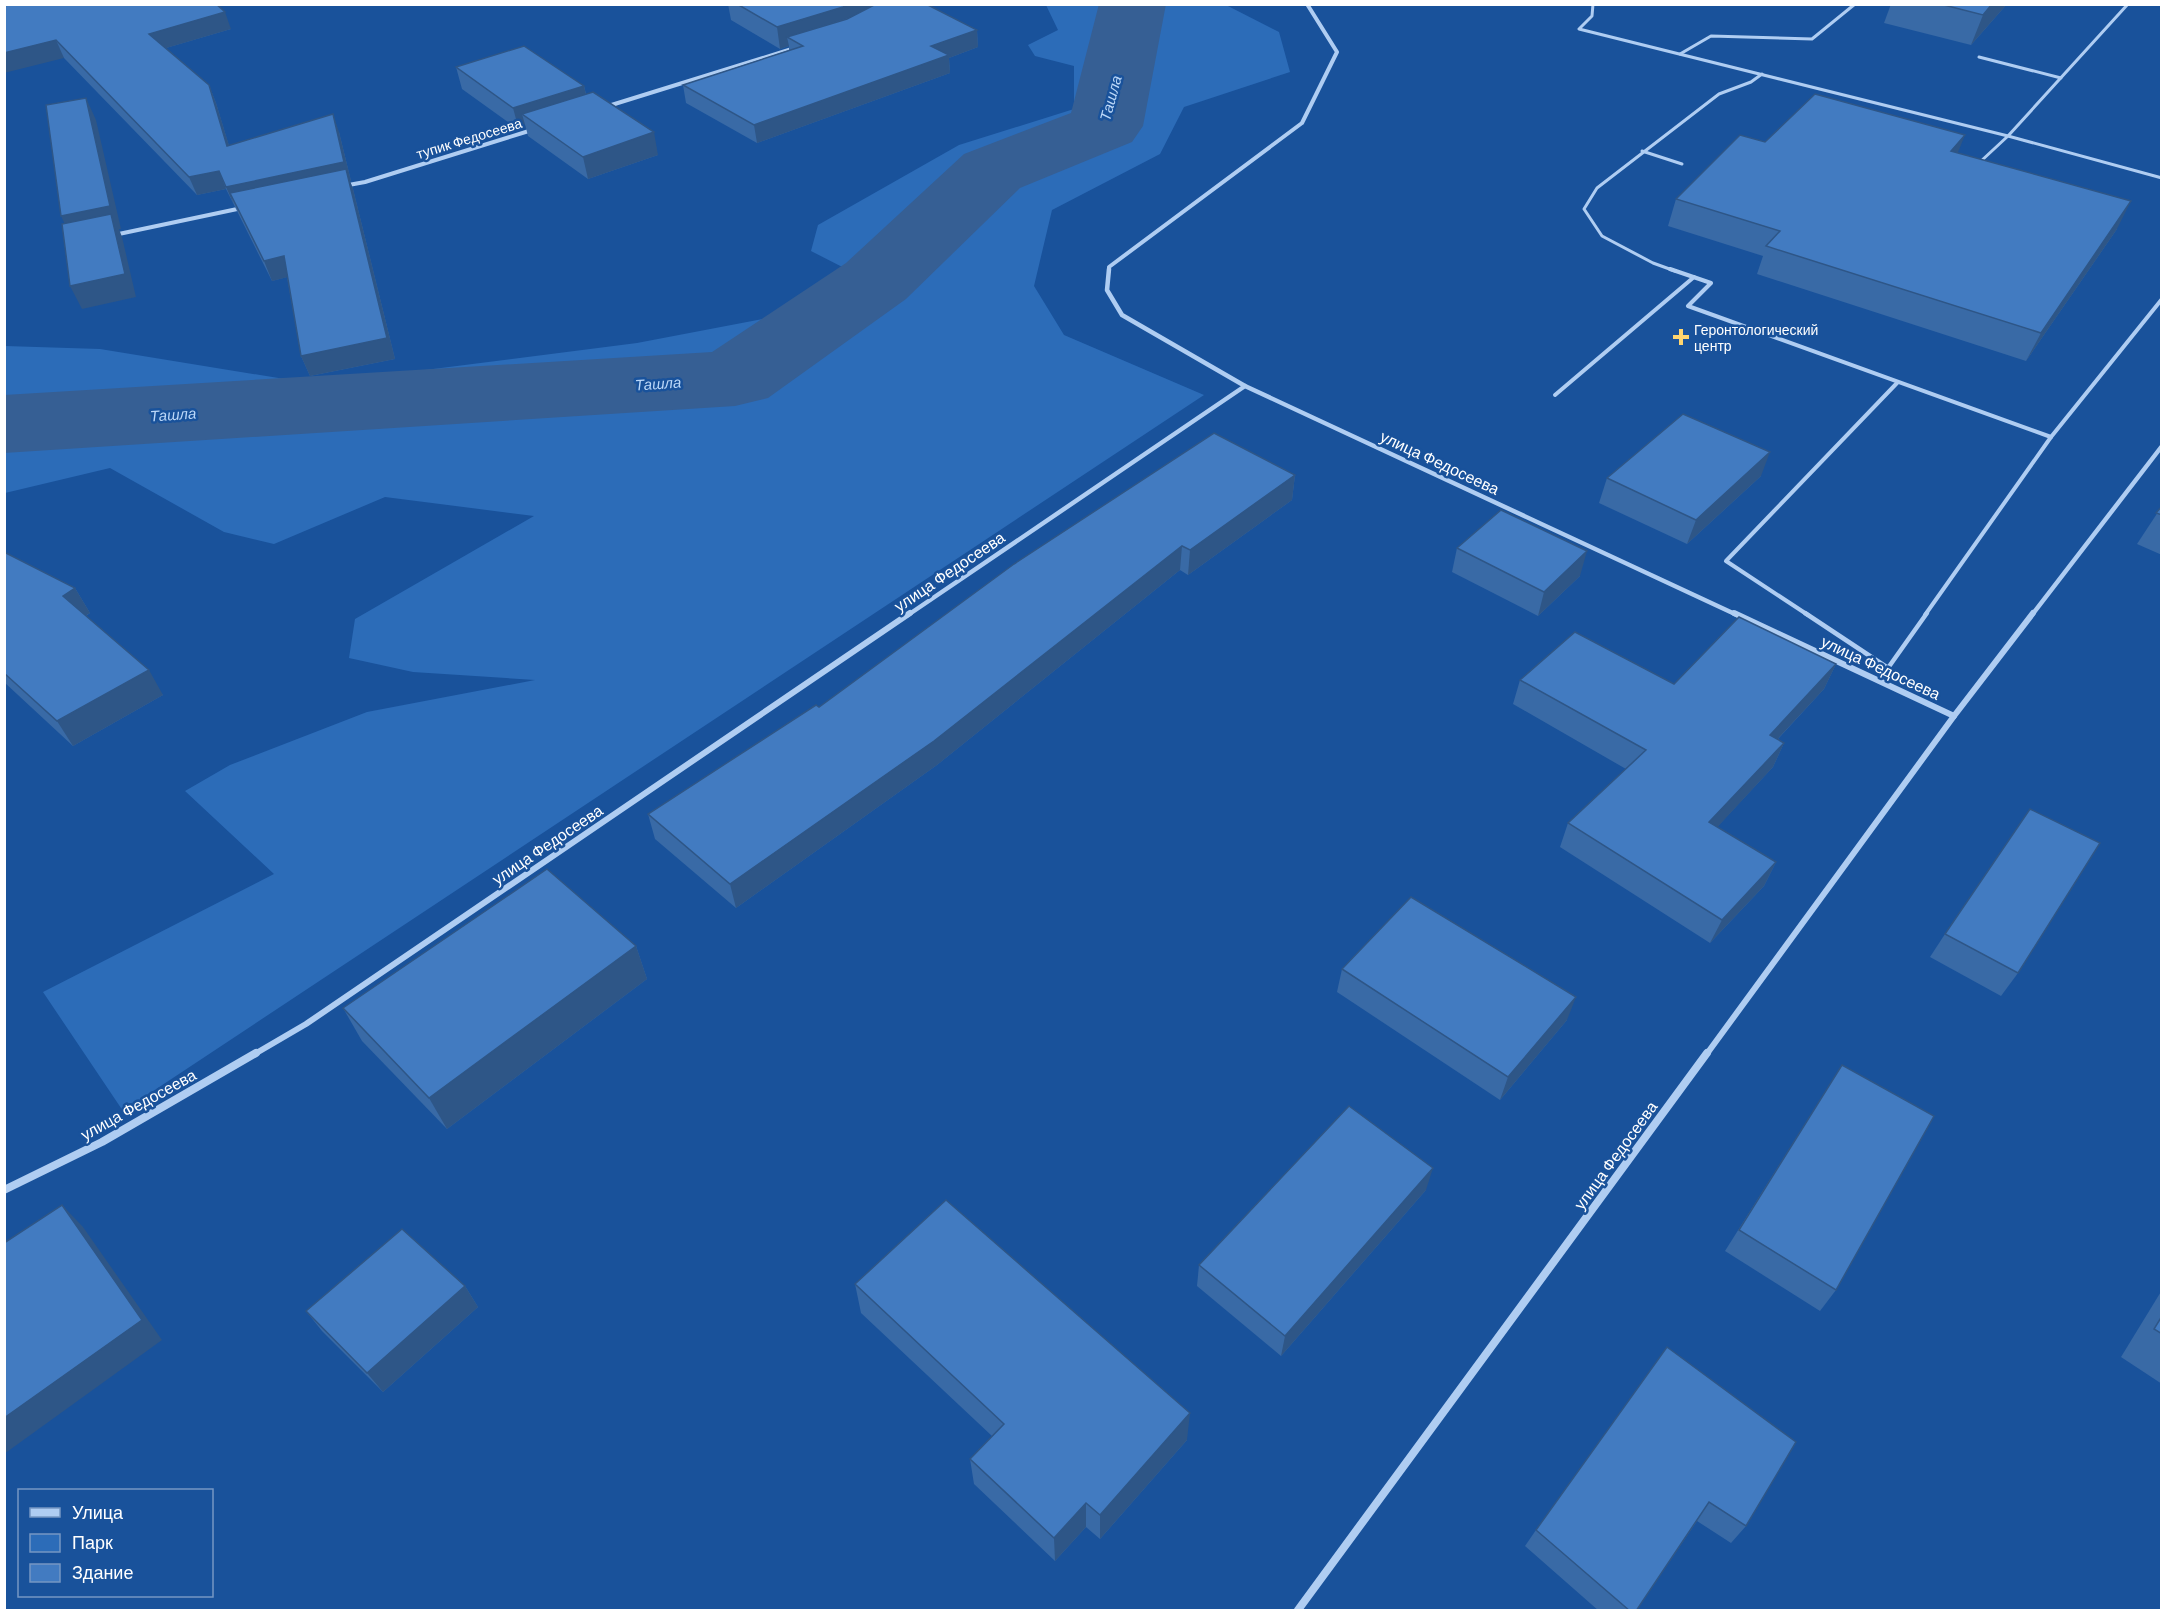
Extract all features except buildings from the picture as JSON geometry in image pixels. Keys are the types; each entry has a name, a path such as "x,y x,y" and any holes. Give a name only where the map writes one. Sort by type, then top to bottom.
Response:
{"street":[{"path":"1245,386 1122,315 1107,290 1109,267 1302,123 1337,52 1307,4"},
{"path":"600,109 802,46"},
{"name":"тупик Федосеева","path":"342,187 365,182 533,129"},
{"path":"110,236 249,206"},
{"name":"улица Федосеева","path":"4,1190 102,1142 306,1024 1245,386 1954,716"},
{"name":"улица Федосеева","path":"1298,1611 1954,716 2162,446"}],"lane":[{"path":"1593,4 1592,16 1579,29 2008,136 2162,178"},
{"path":"1680,54 1711,36 1812,39 1855,4"},
{"path":"1978,164 2008,136 2128,4"},
{"path":"1979,57 2061,78"},
{"path":"1762,74 1751,82 1719,94 1597,188 1584,210 1602,236 1653,263 1711,282 1688,306 2051,437"},
{"path":"1642,152 1682,164"},
{"path":"1555,395 1694,276"},
{"path":"1897,383 1726,561 1888,668 2051,437 2162,299"}],"green space":[{"path":"1046,5 1226,5 1279,32 1290,72 1184,107 1160,154 1052,210 1034,286 1064,335 1204,395 123,1111 43,992 274,874 185,791 230,765 367,712 535,680 413,672 349,658 355,619 534,516 385,497 274,544 224,532 110,468 5,493 5,346 100,349 315,384 637,343 804,311 856,274 811,251 818,225 959,145 1074,109 1074,66 1035,56 1028,45 1058,30"}],"waterway":[{"name":"Ташла","path":"4,424 735,378 876,281 992,171 1105,126 1133,4"}],"place":[{"name":"Геронтологический центр","path":"1681,337"}]}
